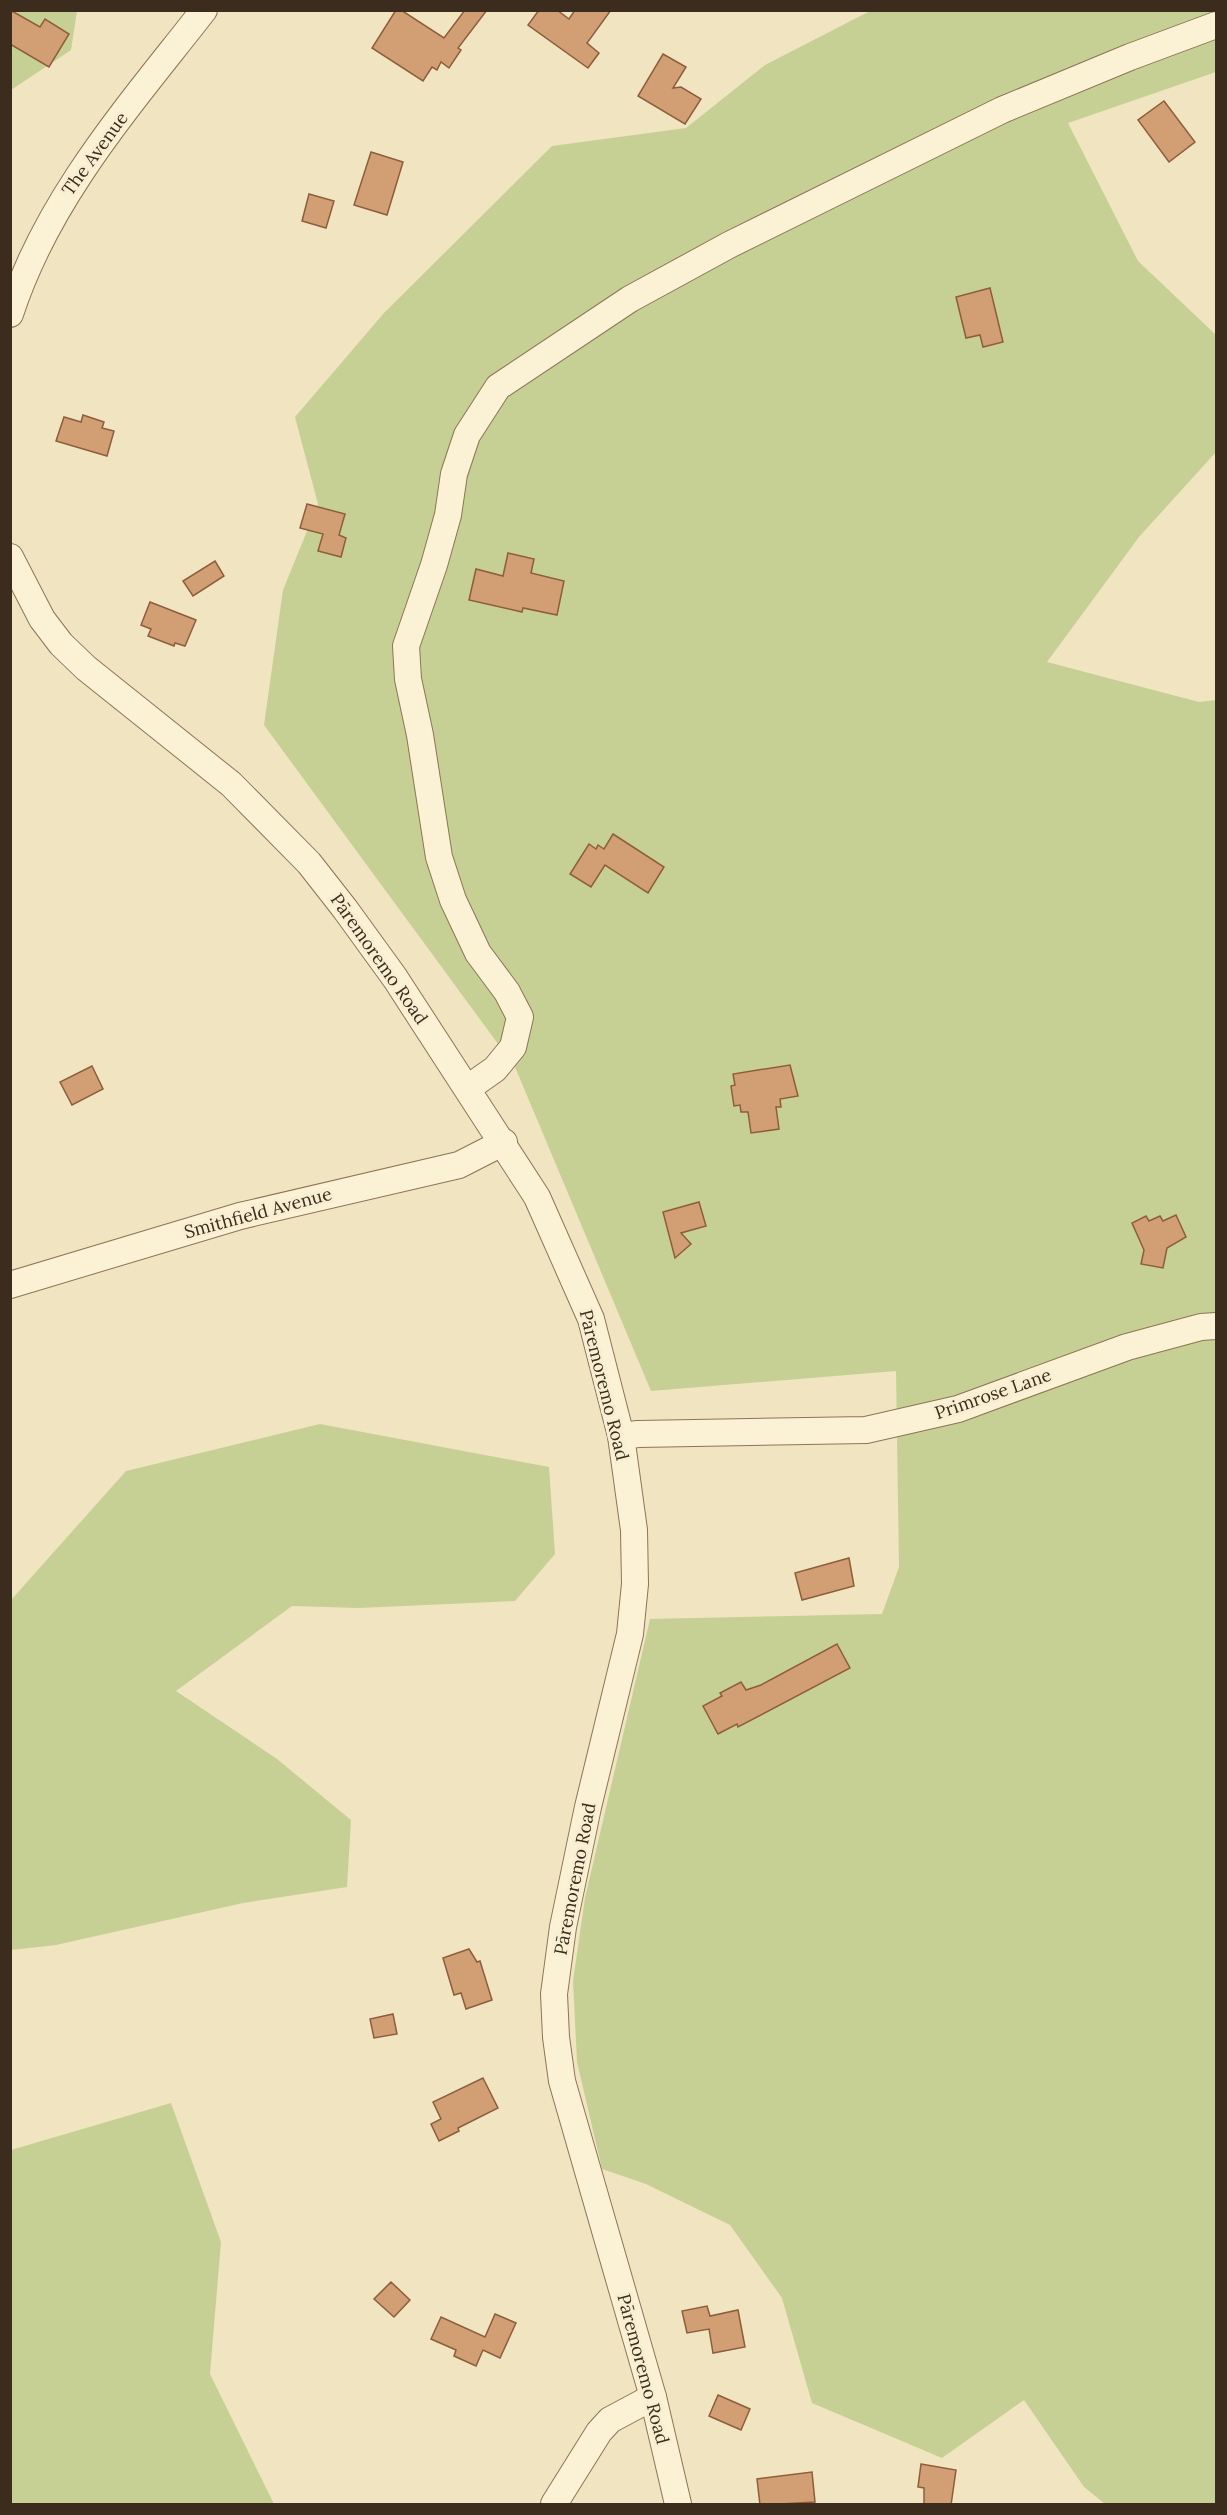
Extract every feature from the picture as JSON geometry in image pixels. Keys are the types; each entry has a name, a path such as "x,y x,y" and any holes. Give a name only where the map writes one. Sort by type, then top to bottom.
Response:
{"street":[{"name":"The Avenue","path":"10,314 18,290 57,207 111,130 204,10"},
{"path":"468,1088 495,1069 513,1047 520,1017 507,992 478,953 453,900 439,857 420,735 408,680 406,646 435,565 448,515 454,474 467,435 498,387 630,299 729,244 1002,110 1130,57 1216,25"},
{"name":"Pāremoremo Road","path":"10,557 42,619 61,644 86,668 231,784 309,863 395,978 504,1142 537,1197 591,1319 621,1436 634,1530 635,1584 631,1624 563,1927 554,1994 556,2037 562,2081 653,2397 678,2505"},
{"name":"Smithfield Avenue","path":"10,1285 240,1216 459,1165 504,1142"},
{"name":"Primrose Lane","path":"621,1436 866,1430 958,1409 1127,1347 1201,1327 1216,1326"},
{"path":"554,2505 599,2432 610,2420 653,2397"}],"green space":[{"path":"11,11 77,11 71,50 11,90"},
{"path":"870,11 1216,11 1216,72 1068,123 1138,261 1216,335 1216,452 1139,537 1047,662 1199,702 1216,700 1216,2504 1105,2504 1084,2487 1024,2400 942,2458 812,2403 782,2298 730,2225 646,2184 602,2169 577,2062 573,1981 585,1898 650,1619 882,1614 899,1567 896,1371 651,1391 515,1067 264,725 283,590 318,504 295,417 384,313 552,146 686,128 765,65"},
{"path":"320,1424 549,1467 555,1554 515,1601 359,1608 292,1606 176,1691 277,1759 351,1820 347,1887 243,1903 56,1945 11,1950 11,1600 126,1471"},
{"path":"171,2103 221,2242 210,2374 274,2504 11,2504 11,2150"}],"building":[{"path":"10,10 40,27 45,19 69,34 49,67 10,44"},
{"path":"396,10 401,10 444,38 465,10 487,10 458,48 461,50 449,68 441,62 437,70 432,67 423,81 372,48"},
{"path":"539,10 557,10 569,19 575,10 611,10 587,43 599,53 588,68 528,25"},
{"path":"663,54 686,67 673,88 681,87 701,99 685,124 638,96"},
{"path":"1164,101 1195,142 1169,162 1138,120"},
{"path":"371,152 403,162 387,215 354,205"},
{"path":"309,194 334,201 326,228 302,221"},
{"path":"990,288 1003,342 983,347 980,335 966,338 956,297"},
{"path":"83,415 104,422 102,428 114,431 107,456 56,441 64,417 81,422"},
{"path":"307,504 345,514 339,535 346,538 341,557 318,551 323,534 300,528"},
{"path":"508,553 534,559 531,573 564,581 557,615 523,608 522,612 469,600 476,569 503,576"},
{"path":"215,561 224,576 193,596 183,581"},
{"path":"150,602 196,620 185,646 175,643 174,646 148,636 151,629 141,625"},
{"path":"613,834 664,867 648,893 605,865 591,887 570,874 589,844 596,849 598,845 604,849"},
{"path":"790,1065 798,1096 780,1099 781,1107 776,1107 779,1129 751,1133 748,1112 741,1112 740,1105 734,1106 731,1086 735,1085 733,1074"},
{"path":"92,1066 103,1089 72,1105 60,1082"},
{"path":"699,1202 706,1226 681,1233 691,1244 675,1258 663,1212"},
{"path":"1176,1215 1186,1237 1167,1248 1163,1268 1141,1264 1144,1250 1132,1223 1146,1216 1149,1221 1160,1216 1163,1221"},
{"path":"849,1558 854,1586 802,1600 795,1573"},
{"path":"837,1644 850,1668 738,1727 737,1724 718,1734 703,1706 722,1696 720,1693 741,1682 746,1690 761,1685"},
{"path":"469,1949 477,1962 480,1961 492,2000 466,2009 461,1993 454,1995 443,1958"},
{"path":"393,2014 397,2034 374,2038 370,2019"},
{"path":"483,2078 498,2108 458,2128 459,2131 439,2141 431,2124 441,2119 433,2102"},
{"path":"391,2282 410,2300 394,2317 374,2299"},
{"path":"707,2306 710,2316 738,2310 745,2347 713,2353 709,2329 687,2333 682,2311"},
{"path":"495,2314 516,2323 500,2358 483,2350 476,2366 454,2356 456,2350 431,2339 441,2317 485,2337"},
{"path":"718,2395 750,2409 741,2430 709,2416"},
{"path":"921,2464 956,2470 951,2505 924,2505 924,2488 918,2487"},
{"path":"812,2472 815,2502 760,2505 757,2479"}]}
